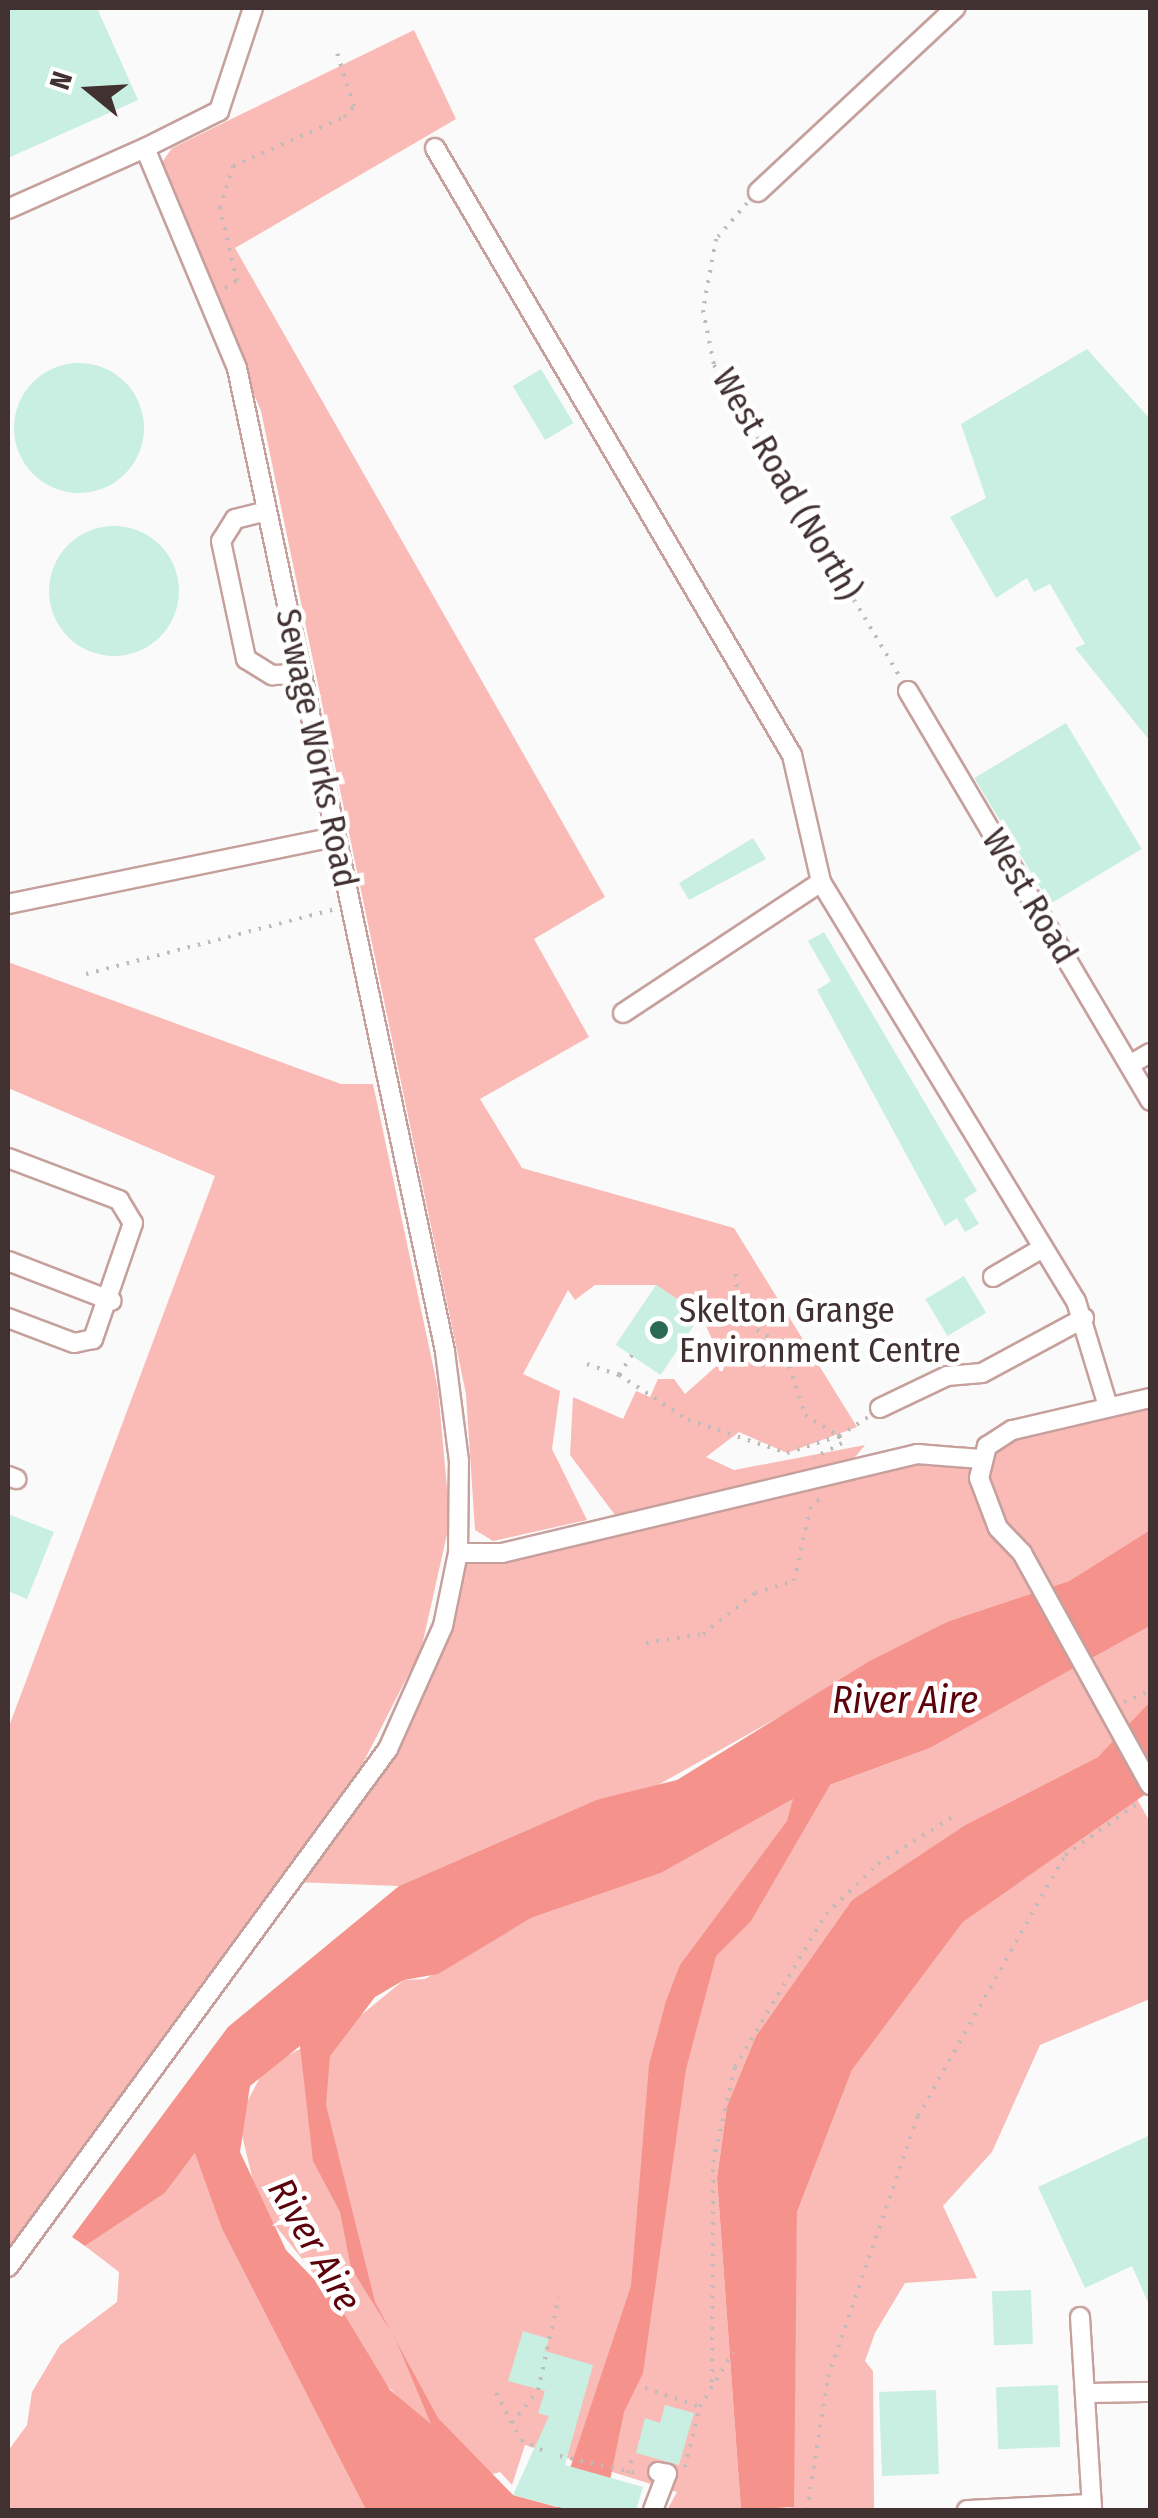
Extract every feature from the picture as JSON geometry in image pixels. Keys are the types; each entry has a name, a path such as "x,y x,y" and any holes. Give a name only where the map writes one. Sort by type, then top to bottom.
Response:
{"street":[{"path":"8,209 219,111 253,8"},
{"path":"758,192 955,8"},
{"name":"Sewage Works Road","path":"8,2268 388,1750 443,1626 458,1553 459,1461 445,1351 236,368 145,148"},
{"path":"435,148 792,755 821,882 1084,1318 1108,1406"},
{"path":"267,511 234,519 220,541 246,659 272,675 301,674"},
{"name":"West Road","path":"908,691 1150,1101"},
{"path":"8,904 335,837"},
{"path":"623,1013 821,882"},
{"path":"1131,1064 1150,1053"},
{"path":"8,1158 130,1210 112,1301 100,1332 84,1343 8,1318"},
{"path":"993,1277 1040,1250"},
{"path":"8,1261 112,1301"},
{"path":"880,1408 947,1376 982,1373 1084,1318"},
{"path":"458,1553 502,1553 917,1454 980,1459 1012,1430 1150,1398"},
{"path":"980,1459 987,1509 1022,1552 1150,1785"},
{"path":"967,2510 1092,2507 1080,2317"},
{"path":"1085,2393 1150,2392"},
{"path":"653,2510 662,2473"}],"path":[{"path":"208,298 237,281 220,208 234,166 354,106 337,53"},
{"name":"West Road (North)","path":"758,192 716,239 704,310 714,365 908,691"},
{"path":"86,974 350,905"},
{"path":"646,1643 703,1634 755,1594 794,1582 810,1509 825,1493 813,1454 842,1443 839,1436 794,1398 783,1346 748,1324 738,1305 736,1274"},
{"path":"619,1375 632,1355"},
{"path":"587,1364 619,1375 688,1420 787,1453 839,1436 880,1408"},
{"path":"1117,1699 1128,1704 1150,1691"},
{"path":"807,2510 828,2377 927,2099 1064,1855 1150,1794"},
{"path":"712,2382 712,2200 719,2112 790,1968 826,1914 878,1864 957,1814"},
{"path":"512,2423 538,2390 559,2296"},
{"path":"560,2456 627,2475 684,2467 700,2407 732,2352"},
{"path":"645,2388 700,2407"},
{"path":"496,2393 521,2440 547,2452"},
{"path":"627,2475 632,2459"}],"shaded area":[{"path":"414,30 456,119 235,248 605,897 534,939 589,1037 480,1099 522,1168 734,1228 857,1427 787,1453 739,1432 706,1457 734,1470 865,1445 851,1462 615,1515 570,1455 573,1397 623,1419 636,1391 650,1397 658,1379 674,1379 685,1394 722,1361 701,1315 656,1285 595,1285 575,1300 568,1290 523,1374 560,1391 552,1449 587,1520 493,1541 475,1530 466,1394 261,411 159,167 172,148"},
{"path":"8,962 341,1084 373,1084 438,1389 450,1521 421,1650 361,1767 8,2256 8,1729 215,1176 8,1088"},
{"path":"1150,1398 1150,1530 1069,1581 949,1621 642,1794 596,1800 399,1886 293,1882 388,1749 467,1554 879,1464 980,1459 987,1446"},
{"path":"1150,1626 1150,1702 1133,1727 1098,1757 965,1825 852,1900 756,2036 727,2106 717,2178 741,2510 667,2510 677,2492 525,2445 512,2485 500,2472 474,2479 441,2460 432,2433 375,2373 338,2304 259,2205 238,2119 265,2068 360,2016 404,1980 425,1979 531,1918 661,1873 793,1799 930,1748"},
{"path":"1137,1799 1150,1822 1150,1999 1040,2045 992,2152 943,2206 977,2278 905,2283 875,2333 865,2361 873,2371 874,2510 791,2510 797,2212 852,2070 963,1922"},
{"path":"196,2152 222,2229 366,2510 8,2510 8,2451 27,2425 32,2392 60,2345 117,2302 119,2272 85,2246 165,2193"}],"water":[{"name":"River Aire","path":"1150,1530 1150,1626 930,1748 830,1785 751,1921 716,1956 686,2069 643,2373 624,2412 604,2510 366,2510 222,2229 195,2153 165,2193 85,2246 72,2237 228,2027 399,1886 596,1800 677,1780 868,1662 949,1621 1069,1581","holes":["793,1799 787,1821 680,1965 666,2001 649,2065 631,2286 557,2507 513,2495 438,2418 397,2342 431,2424 390,2390 338,2304 286,2250 240,2152 250,2086 300,2046 313,2161 340,2212 351,2268 392,2333 375,2302 326,2105 330,2056 375,1997 404,1980 438,1974 531,1918 661,1873"]},
{"path":"1150,1702 1150,1791 963,1922 852,2070 797,2212 794,2507 741,2510 717,2178 727,2106 756,2036 852,1900 965,1825 1098,1757"}],"building":[{"path":"8,8 97,8 138,100 8,158"},
{"path":"1087,349 1150,419 1150,741 1075,648 1085,644 1050,584 1034,592 1027,578 996,598 950,517 986,498 961,424"},
{"path":"79,363 104,368 125,382 139,403 144,428 139,453 125,474 104,488 79,493 54,488 33,474 19,453 14,428 19,403 33,382 54,368"},
{"path":"541,369 573,423 545,440 513,386"},
{"path":"114,526 139,531 160,545 174,566 179,591 174,616 160,637 139,651 114,656 89,651 68,637 54,616 49,591 54,566 68,545 89,531"},
{"path":"1066,723 1142,849 1050,904 974,778"},
{"path":"753,838 766,859 689,900 679,883"},
{"path":"824,932 977,1191 964,1199 979,1224 965,1232 957,1218 945,1226 817,990 831,981 808,941"},
{"path":"964,1276 986,1313 948,1336 925,1299"},
{"name":"Skelton Grange Environment Centre","path":"656,1285 701,1315 661,1375 616,1345"},
{"path":"8,1514 54,1532 27,1599 8,1591"},
{"path":"1150,2135 1150,2307 1132,2266 1085,2288 1038,2187"},
{"path":"1031,2290 1033,2344 994,2345 992,2291"},
{"path":"523,2331 549,2339 545,2351 593,2365 565,2465 643,2487 636,2510 570,2510 513,2495 549,2416 538,2413 545,2391 508,2381"},
{"path":"1058,2385 1060,2447 998,2449 996,2387"},
{"path":"936,2390 939,2474 882,2476 879,2392"},
{"path":"665,2405 694,2413 679,2465 636,2453 645,2418 660,2423"}],"place":[{"name":"Skelton Grange Environment Centre","path":"659,1330"}]}
